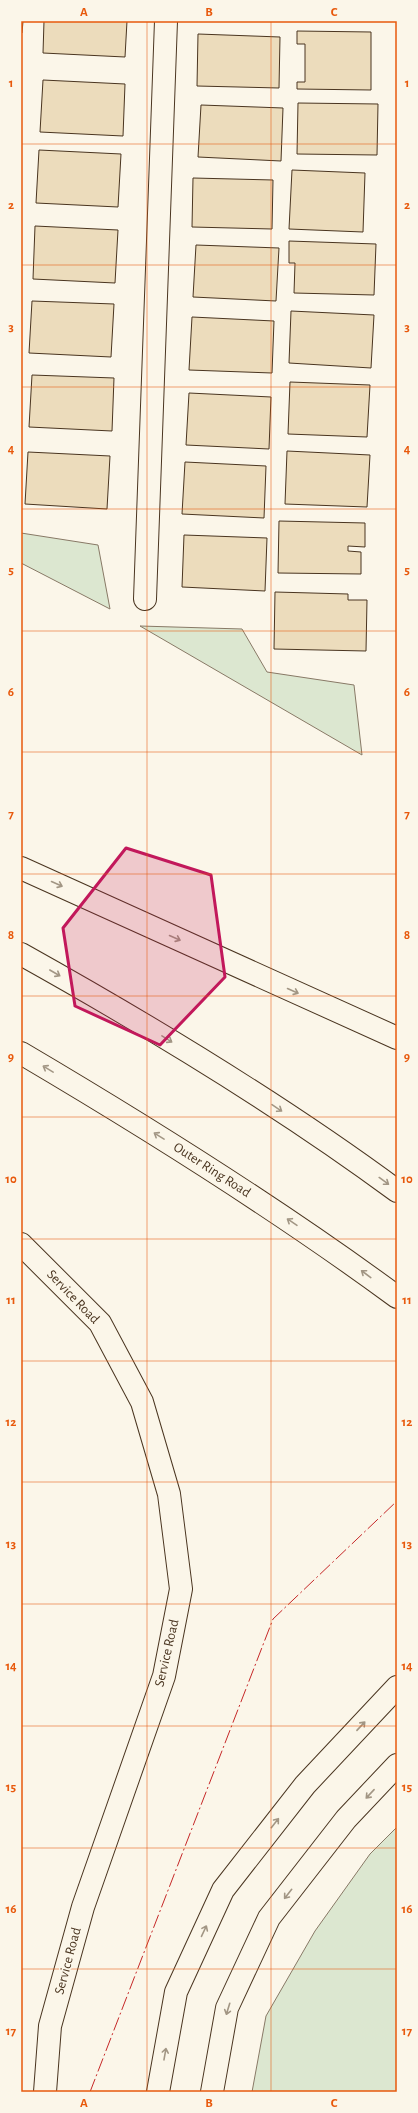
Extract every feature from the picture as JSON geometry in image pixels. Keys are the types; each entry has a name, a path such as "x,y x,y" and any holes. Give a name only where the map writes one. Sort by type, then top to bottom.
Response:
{"main road":[{"path":"145,598 166,21"},
{"path":"21,868 397,1038"},
{"path":"21,954 155,1031 264,1100 397,1191"},
{"name":"Outer Ring Road","path":"21,1053 218,1173 324,1244 397,1298"},
{"name":"Service Road","path":"21,1244 100,1323 142,1402 169,1494 181,1588 164,1676 83,1907 50,2026 46,2092"},
{"path":"158,2092 176,1992 223,1890 305,1785 397,1687"},
{"path":"212,2092 227,2008 269,1918 346,1819 397,1765"}],"highlighted area":[{"path":"126,848 211,875 225,977 160,1045 75,1006 63,928"}],"green space":[{"path":"21,533 98,545 110,609 21,563"},
{"path":"140,626 242,629 267,672 354,685 362,755"},
{"path":"397,1827 397,2092 252,2092 266,2016 315,1931 370,1854"}],"building":[{"path":"21,21 23,21 22,33 21,33"},
{"path":"44,21 127,21 125,57 43,53"},
{"path":"297,31 371,32 371,90 297,89 297,82 305,82 305,44 297,44"},
{"path":"198,34 280,37 279,88 197,86"},
{"path":"43,80 125,84 123,136 40,132"},
{"path":"298,103 378,104 377,155 297,154"},
{"path":"201,105 283,108 281,161 198,157"},
{"path":"39,150 121,154 118,207 36,203"},
{"path":"292,170 365,173 363,232 289,229"},
{"path":"193,178 273,180 272,229 192,227"},
{"path":"35,226 118,230 115,283 33,279"},
{"path":"289,241 376,244 374,295 294,293 295,263 289,263"},
{"path":"196,245 279,248 276,301 193,297"},
{"path":"32,301 114,304 111,357 29,353"},
{"path":"291,311 374,315 371,368 289,363"},
{"path":"192,317 274,321 272,373 189,370"},
{"path":"32,375 114,378 112,431 29,427"},
{"path":"290,382 370,385 367,437 288,434"},
{"path":"189,393 271,397 269,449 186,445"},
{"path":"287,451 370,455 367,507 285,504"},
{"path":"28,452 110,456 107,509 25,504"},
{"path":"185,462 266,466 264,518 182,514"},
{"path":"279,521 365,523 365,547 348,546 348,551 361,552 361,574 278,573"},
{"path":"184,535 267,538 265,591 182,587"},
{"path":"275,592 348,594 348,600 367,600 366,651 274,649"}],"power":[{"path":"90,2092 273,1619 397,1501"}]}
